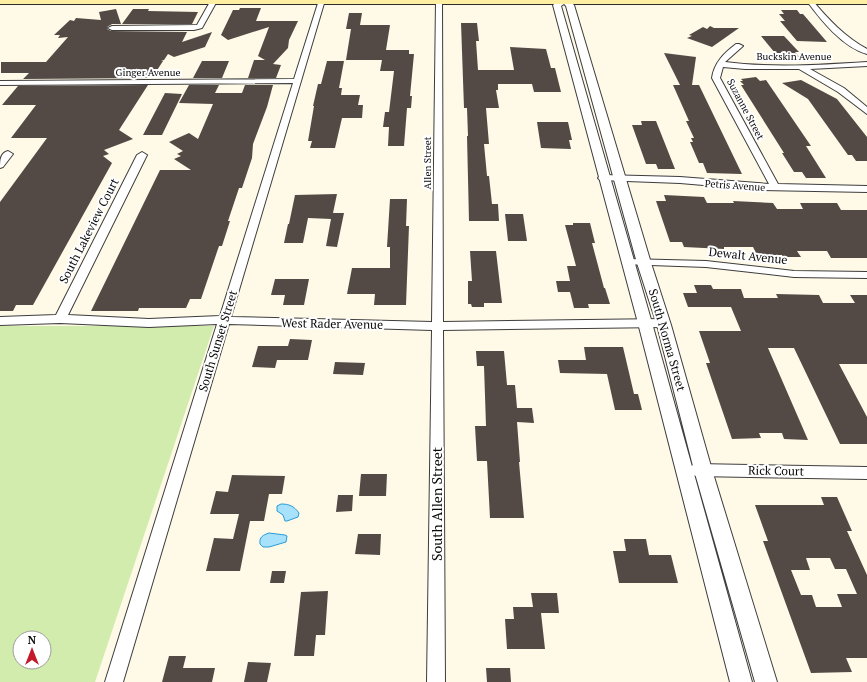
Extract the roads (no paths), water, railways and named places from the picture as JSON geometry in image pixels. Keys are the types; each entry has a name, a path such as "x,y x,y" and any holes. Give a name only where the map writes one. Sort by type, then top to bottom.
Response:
{"main road":[{"path":"0,1 867,1"}],"street":[{"name":"South Sunset Street","path":"114,682 322,0"},
{"name":"South Norma Street","path":"741,682 685,470 645,323 603,178 557,5 563,0 570,5 644,263 664,323 703,470 766,682"},
{"path":"809,0 834,29 853,44 867,52"},
{"path":"112,28 200,27 214,1"},
{"name":"Allen Street","path":"438,326 439,1"},
{"path":"721,64 725,58 739,46"},
{"name":"Buckskin Avenue","path":"721,64 745,67 852,66 867,64"},
{"name":"Suzanne Street","path":"721,64 716,70 716,78 775,187"},
{"path":"800,66 841,90 867,110"},
{"name":"Ginger Avenue","path":"0,83 297,81"},
{"path":"0,165 8,154"},
{"name":"South Lakeview Court","path":"60,319 142,155"},
{"name":"Petris Avenue","path":"603,178 680,180 731,185 775,187 867,189"},
{"name":"Dewalt Avenue","path":"627,262 706,264 794,274 867,275"},
{"name":"West Rader Avenue","path":"0,320 60,319 149,323 224,320 438,326 664,323"},
{"name":"South Allen Street","path":"436,682 438,326"},
{"name":"Rick Court","path":"685,470 867,473"}],"water":[{"path":"281,504 293,507 299,513 298,517 285,521 283,515 277,511 277,506"},
{"path":"269,533 287,536 286,542 269,547 263,547 260,544 261,538"}]}
